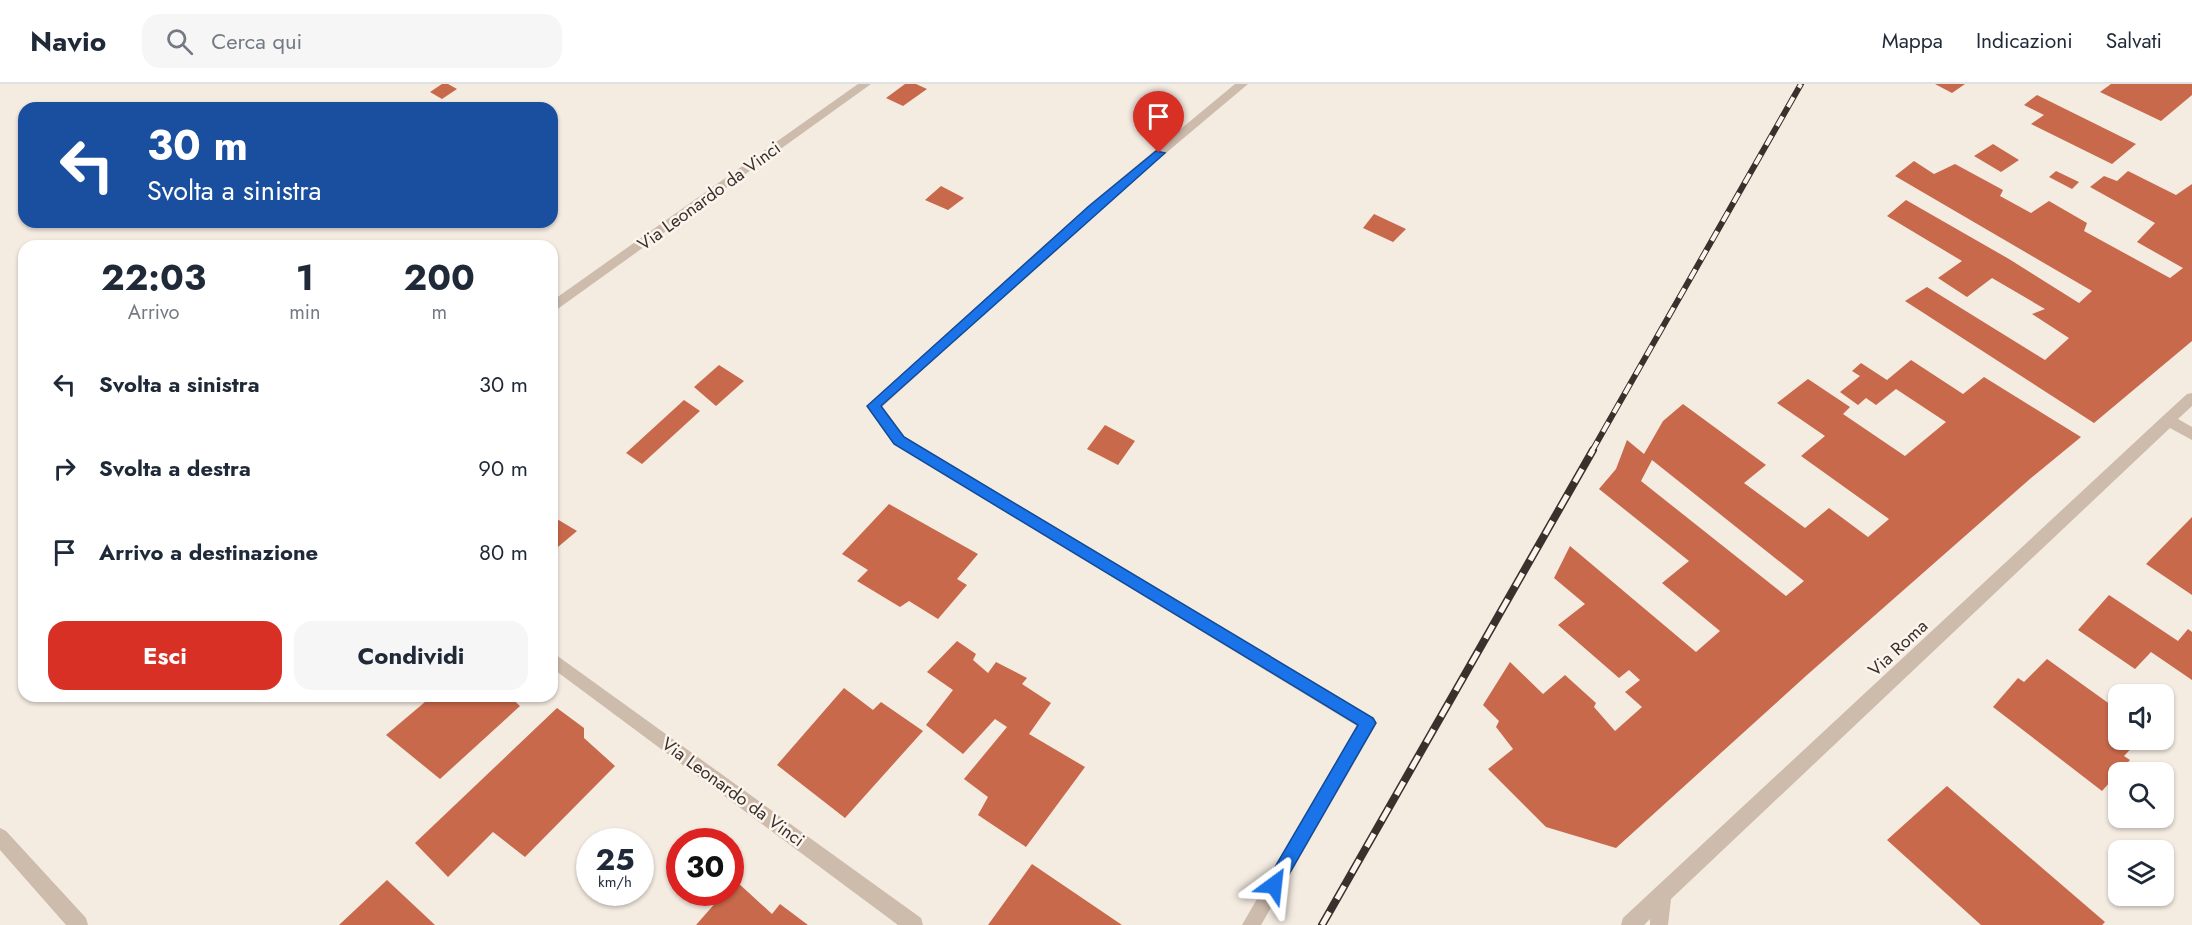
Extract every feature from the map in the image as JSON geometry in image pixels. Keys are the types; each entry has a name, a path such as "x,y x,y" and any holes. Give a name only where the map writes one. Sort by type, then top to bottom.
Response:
{"street":[{"name":"Via Leonardo da Vinci","path":"558,304 865,84"},
{"path":"1242,84 1093,208 874,406 899,440 1368,723 1251,925"},
{"name":"Via Roma","path":"1630,925 2192,398"},
{"path":"2168,420 2192,434"},
{"name":"Via Leonardo da Vinci","path":"558,662 914,925"},
{"path":"0,837 79,925"},
{"path":"1659,925 1662,897"}],"building":[{"path":"442,84 448,84 457,89 442,99 430,92"},
{"path":"905,84 916,84 927,89 903,106 886,98"},
{"path":"1935,84 1965,84 1952,93"},
{"path":"2111,84 2192,84 2192,95 2161,121 2100,92"},
{"path":"2037,95 2136,144 2112,164 2031,124 2044,115 2024,105"},
{"path":"1993,144 2019,160 2001,172 1974,156"},
{"path":"1914,161 1934,174 1955,164 2003,190 2000,196 2031,213 2049,201 2087,223 2084,231 2170,278 2183,268 2137,242 2155,223 2090,187 2104,176 2117,181 2128,171 2176,195 2192,184 2192,341 2094,423 1905,301 1927,287 2045,360 2069,338 2032,314 2045,309 1992,278 1967,297 1938,278 1962,261 1887,216 1906,200 2009,259 2079,303 2092,291 1895,176"},
{"path":"2056,171 2079,182 2072,189 2049,177"},
{"path":"941,186 964,198 948,210 925,200"},
{"path":"1374,214 1406,229 1393,242 1363,228"},
{"path":"1911,360 1963,394 1984,377 2081,437 2031,478 1807,675 1616,848 1546,827 1488,769 1513,749 1496,727 1499,721 1483,705 1510,662 1543,694 1565,675 1596,703 1594,707 1615,731 1642,707 1625,692 1640,680 1629,670 1619,678 1558,625 1585,604 1554,578 1570,546 1696,652 1720,631 1662,583 1689,561 1599,489 1616,469 1627,440 1644,454 1663,421 1683,404 1766,465 1744,483 1805,528 1829,508 1868,537 1889,519 1801,456 1825,436 1777,403 1808,379 1850,407 1843,414 1905,456 1946,422 1896,389 1876,405 1866,398 1858,405 1840,392 1860,376 1852,371 1861,363 1887,380","holes":["1652,460 1804,581 1786,596 1641,481"]},
{"path":"719,365 744,381 716,406 694,387"},
{"path":"684,400 700,411 642,464 626,453"},
{"path":"1105,425 1135,441 1118,465 1087,449"},
{"path":"889,504 978,554 957,579 967,585 938,619 909,601 900,607 857,581 868,570 842,554"},
{"path":"2192,517 2192,595 2146,564"},
{"path":"558,520 577,531 558,547"},
{"path":"2109,595 2178,641 2188,629 2192,632 2192,680 2151,652 2135,669 2078,630"},
{"path":"957,641 976,654 973,660 988,673 996,662 1027,678 1022,684 1051,703 1029,734 1085,767 1026,847 978,815 988,797 964,779 1007,727 995,719 963,754 926,725 953,690 927,672"},
{"path":"2047,659 2108,703 2108,750 2130,750 2124,756 2130,760 2128,762 2108,762 2108,784 2102,791 1993,707 2018,678 2024,682"},
{"path":"844,688 873,710 881,702 923,731 845,818 777,765"},
{"path":"425,702 516,702 520,706 440,779 386,735"},
{"path":"557,708 584,728 584,738 615,766 525,857 493,832 448,877 415,843"},
{"path":"1947,786 2105,922 2102,925 1981,925 1887,840"},
{"path":"1032,864 1122,925 988,925"},
{"path":"387,880 435,925 339,925"},
{"path":"744,888 772,914 780,904 808,925 696,925 713,906 744,906"}],"railway":[{"path":"1592,451 1801,84"},
{"path":"1322,925 1593,450"}],"route":[{"path":"1159,153 1093,208 874,406 899,440 1368,723 1274,885"}]}
